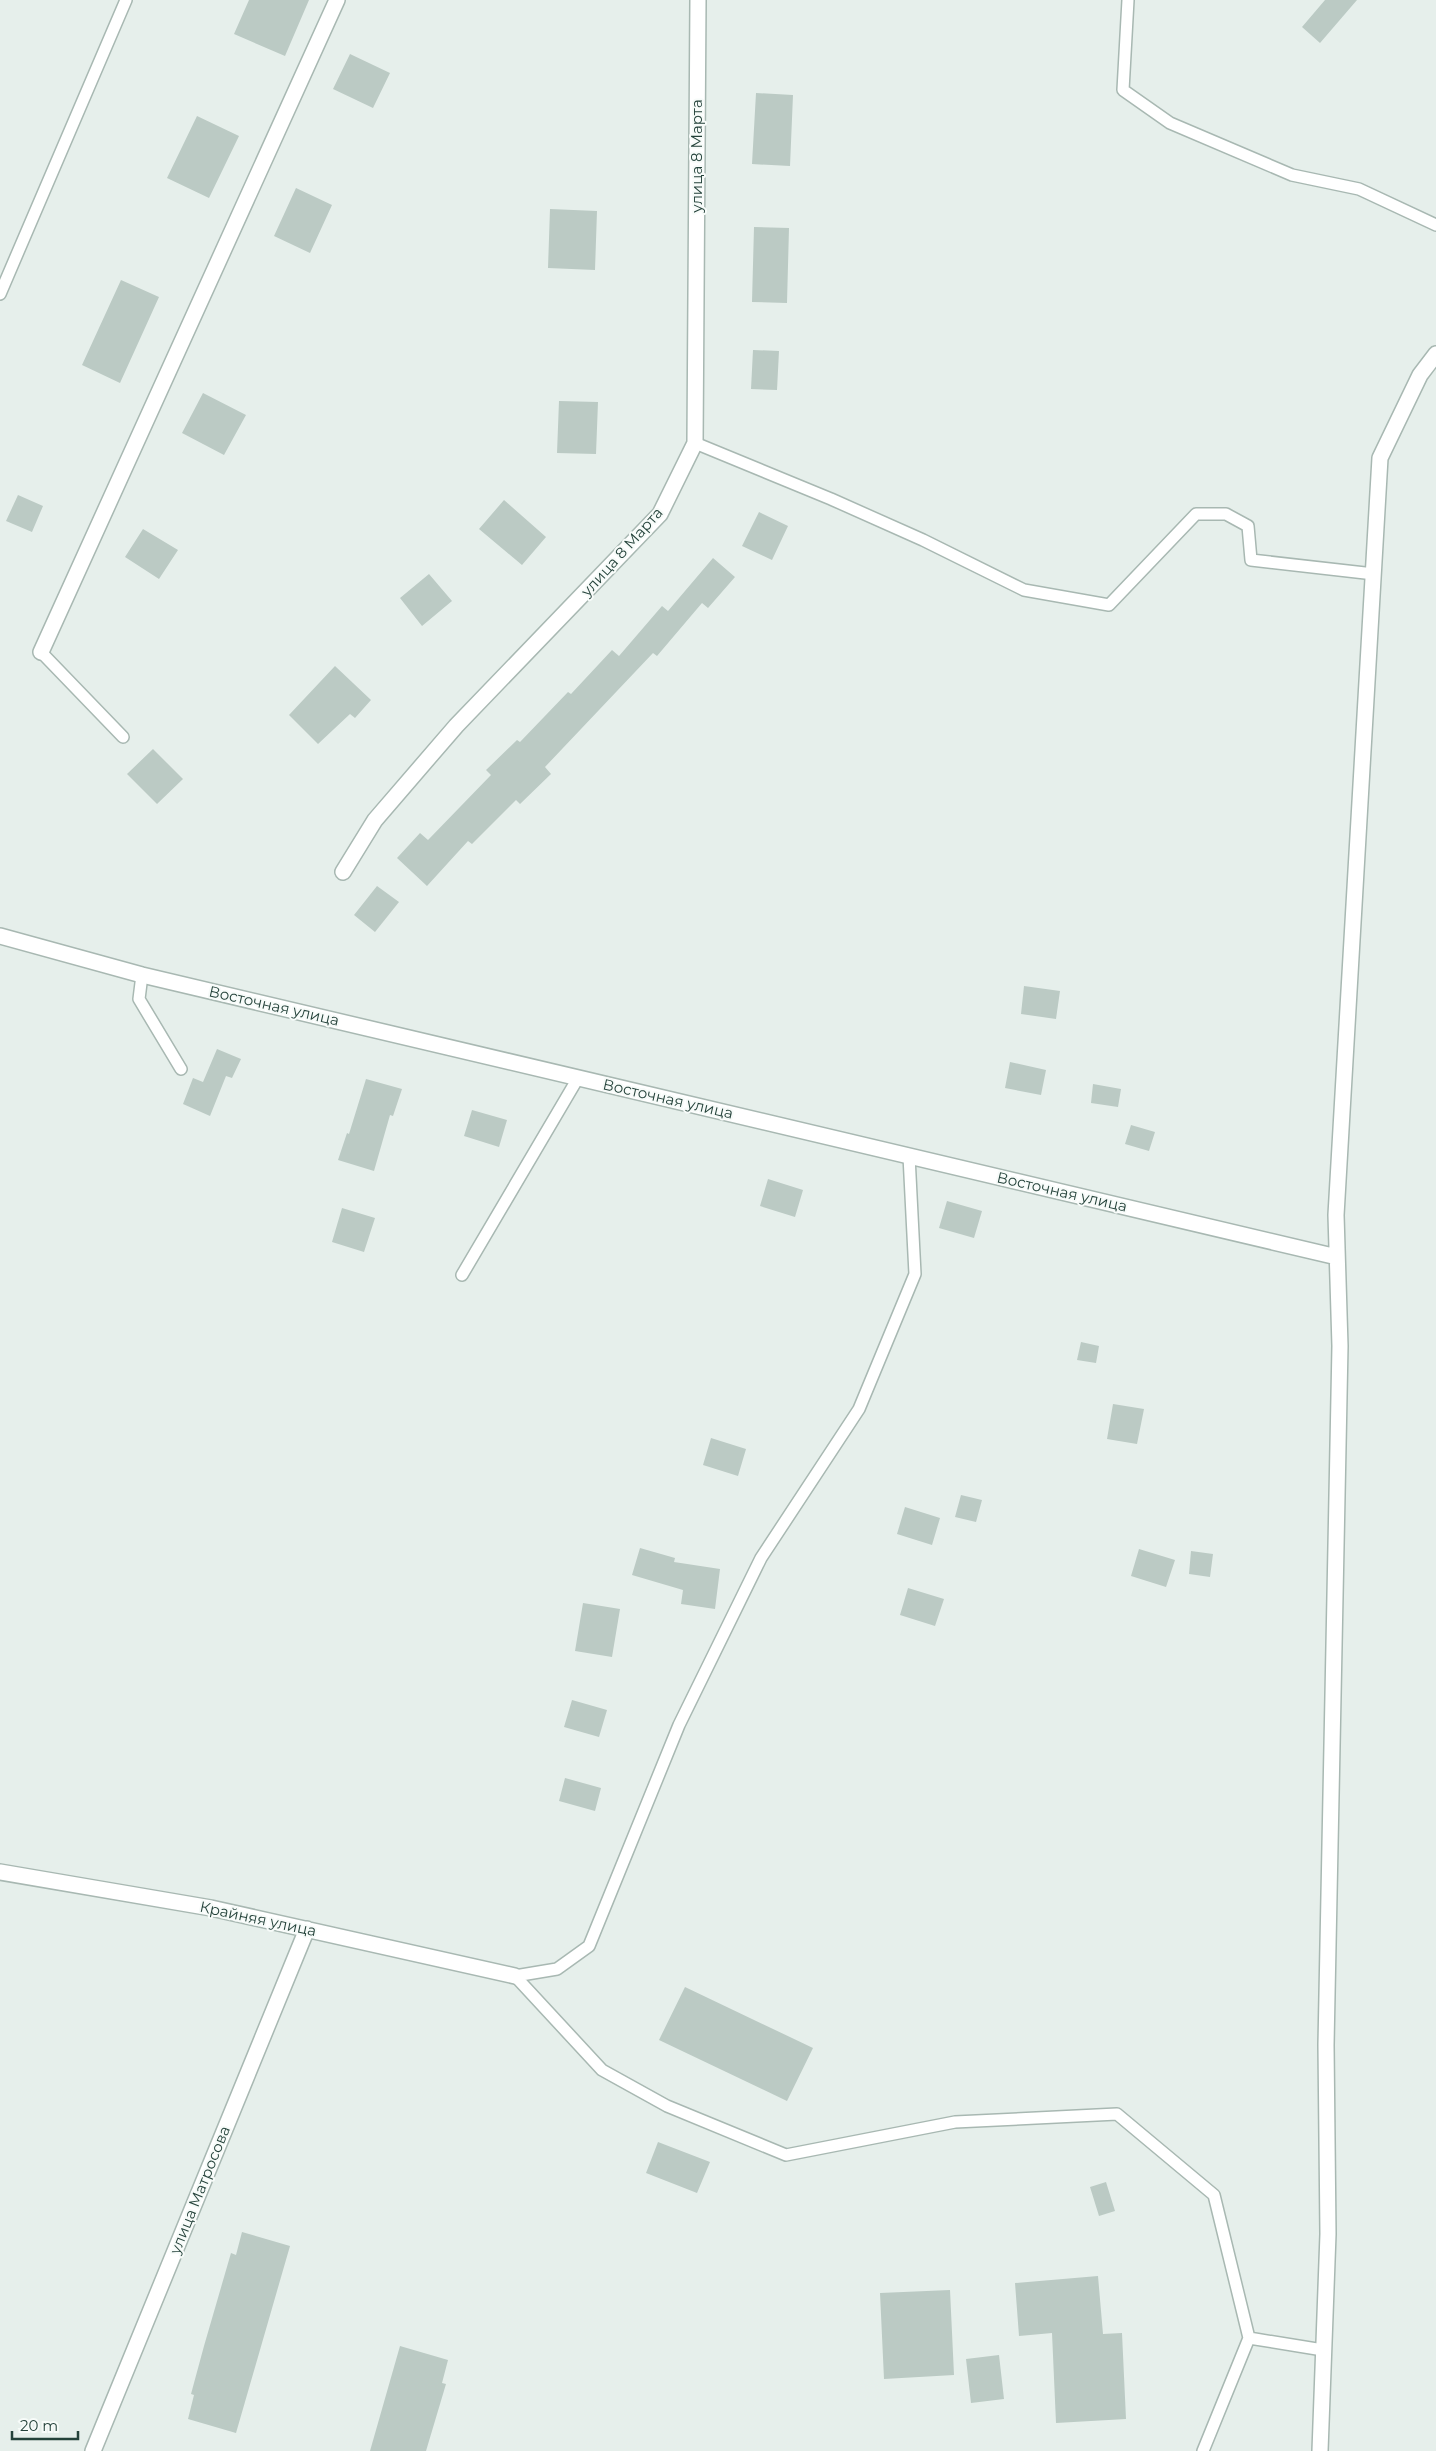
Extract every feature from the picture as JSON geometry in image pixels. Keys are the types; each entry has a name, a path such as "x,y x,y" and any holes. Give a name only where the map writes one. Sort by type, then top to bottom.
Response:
{"street":[{"path":"41,652 337,0"},
{"name":"улица 8 Марта","path":"343,872 375,820 450,733 660,514 695,443 698,0"},
{"path":"1320,2451 1328,2234 1326,2035 1340,1346 1336,1215 1380,458 1420,376 1436,354"},
{"name":"Восточная улица","path":"0,936 142,975 1338,1257"},
{"name":"Крайняя улица","path":"0,1872 211,1908 515,1976"},
{"name":"улица Матросова","path":"93,2451 307,1929"}],"lane":[{"path":"0,294 126,0"},
{"path":"1128,0 1123,90 1170,123 1292,175 1359,189 1436,225"},
{"path":"695,443 906,532 1024,590 1109,605 1196,514 1226,514 1248,526 1251,560 1374,574"},
{"path":"41,652 123,737"},
{"path":"142,975 139,999 181,1069"},
{"path":"462,1274 578,1078"},
{"path":"515,1976 557,1969 589,1946 679,1725 761,1558 859,1409 915,1274 910,1156"},
{"path":"515,1976 602,2070 667,2106 786,2155 955,2122 1117,2114 1214,2195 1249,2338 1203,2451"},
{"path":"1249,2338 1323,2350"}],"building":[{"path":"249,0 309,0 285,56 234,34"},
{"path":"1325,0 1357,0 1320,43 1302,27"},
{"path":"350,54 390,73 373,108 333,89"},
{"path":"756,93 793,95 790,166 752,164"},
{"path":"197,116 239,136 209,198 167,178"},
{"path":"296,188 332,205 310,253 274,236"},
{"path":"550,209 597,211 595,270 548,268"},
{"path":"754,227 789,228 787,303 752,302"},
{"path":"121,280 159,297 120,383 82,365"},
{"path":"753,350 779,351 777,390 751,389"},
{"path":"203,393 246,415 224,455 182,433"},
{"path":"559,401 598,402 596,454 557,453"},
{"path":"18,495 43,506 32,532 6,521"},
{"path":"504,500 546,537 522,565 479,529"},
{"path":"759,512 788,526 772,560 742,546"},
{"path":"143,529 178,550 159,579 125,557"},
{"path":"713,558 735,577 708,608 702,603 657,656 653,653 545,767 551,774 520,804 516,800 472,844 468,841 427,886 397,858 420,833 428,840 491,775 486,770 517,740 520,742 568,692 571,694 612,650 619,656 662,606 668,611"},
{"path":"429,574 452,601 422,626 400,598"},
{"path":"335,666 371,700 355,718 350,714 318,744 289,715"},
{"path":"153,749 183,779 157,804 127,774"},
{"path":"377,886 399,902 375,932 354,915"},
{"path":"1024,986 1060,991 1056,1019 1021,1014"},
{"path":"217,1049 241,1059 232,1078 226,1076 210,1116 183,1104 193,1078 203,1082"},
{"path":"1010,1062 1046,1070 1041,1095 1005,1088"},
{"path":"366,1079 402,1089 393,1116 390,1115 374,1171 338,1160 347,1133 349,1134"},
{"path":"1093,1084 1121,1089 1118,1107 1091,1103"},
{"path":"472,1110 507,1120 499,1147 464,1136"},
{"path":"1131,1125 1155,1132 1149,1151 1125,1144"},
{"path":"768,1179 803,1190 795,1217 760,1206"},
{"path":"947,1201 982,1211 974,1238 939,1228"},
{"path":"342,1208 375,1218 364,1252 332,1242"},
{"path":"1081,1342 1099,1346 1096,1363 1077,1360"},
{"path":"1113,1404 1144,1409 1137,1444 1107,1439"},
{"path":"711,1438 746,1449 738,1476 703,1465"},
{"path":"961,1495 982,1500 976,1522 955,1517"},
{"path":"905,1507 940,1518 932,1545 897,1534"},
{"path":"640,1548 675,1558 674,1562 720,1569 715,1609 681,1604 683,1590 632,1575"},
{"path":"1139,1549 1175,1560 1166,1587 1131,1576"},
{"path":"1191,1551 1213,1554 1210,1577 1189,1574"},
{"path":"908,1588 944,1599 935,1626 900,1615"},
{"path":"583,1603 620,1609 612,1657 575,1651"},
{"path":"572,1700 607,1710 599,1737 564,1727"},
{"path":"565,1778 601,1788 595,1811 559,1801"},
{"path":"685,1987 813,2048 787,2101 659,2040"},
{"path":"658,2142 710,2162 697,2193 646,2173"},
{"path":"1106,2182 1115,2211 1099,2216 1090,2187"},
{"path":"242,2232 290,2246 236,2433 188,2419 194,2395 191,2394 204,2346 231,2253 236,2255"},
{"path":"1098,2276 1103,2334 1122,2333 1126,2419 1056,2423 1052,2333 1019,2336 1015,2283"},
{"path":"950,2290 954,2375 884,2379 880,2293"},
{"path":"400,2346 448,2360 442,2383 446,2384 426,2451 370,2451"},
{"path":"999,2355 1004,2399 971,2403 966,2359"}]}
